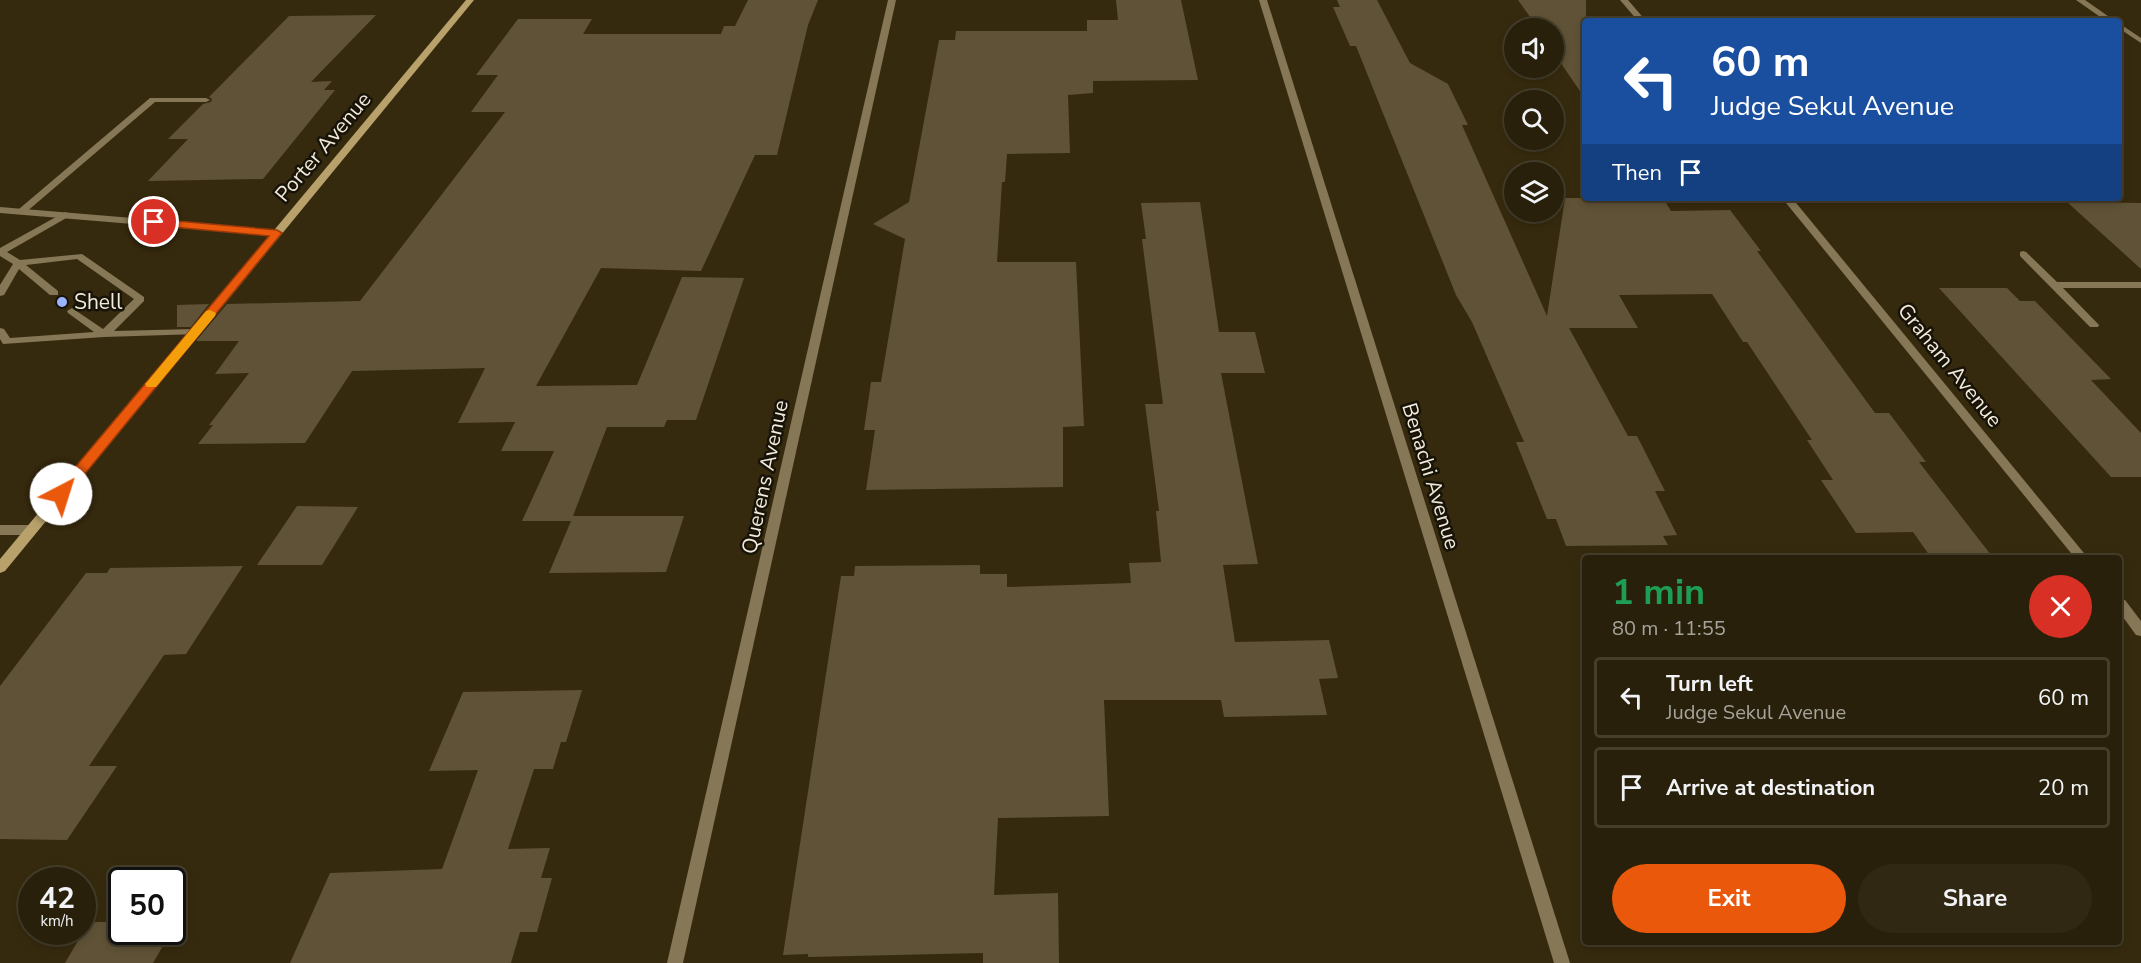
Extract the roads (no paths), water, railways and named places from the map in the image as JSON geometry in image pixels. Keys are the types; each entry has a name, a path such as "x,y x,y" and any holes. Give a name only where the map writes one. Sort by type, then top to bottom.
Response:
{"main road":[{"name":"Porter Avenue","path":"0,568 470,0"}],"street":[{"name":"Querens Avenue","path":"675,963 741,678 858,139 892,0"},
{"name":"Benachi Avenue","path":"1263,0 1562,963"},
{"path":"1624,0 1639,18"},
{"path":"2080,0 2107,18"},
{"path":"2122,27 2141,41"},
{"path":"22,212 153,100 206,100"},
{"name":"Graham Avenue","path":"1789,201 2080,555"},
{"path":"0,210 277,233"},
{"path":"54,293 18,263 0,252 65,215"},
{"path":"2023,254 2094,324"},
{"path":"18,263 79,256 140,298 104,334"},
{"path":"0,293 18,263"},
{"path":"2054,285 2141,285"},
{"path":"72,311 104,334"},
{"path":"0,331 7,342 104,334 195,332"},
{"path":"0,530 31,530"},
{"path":"2122,607 2141,631"}],"place":[{"name":"Shell","path":"62,302"}]}
